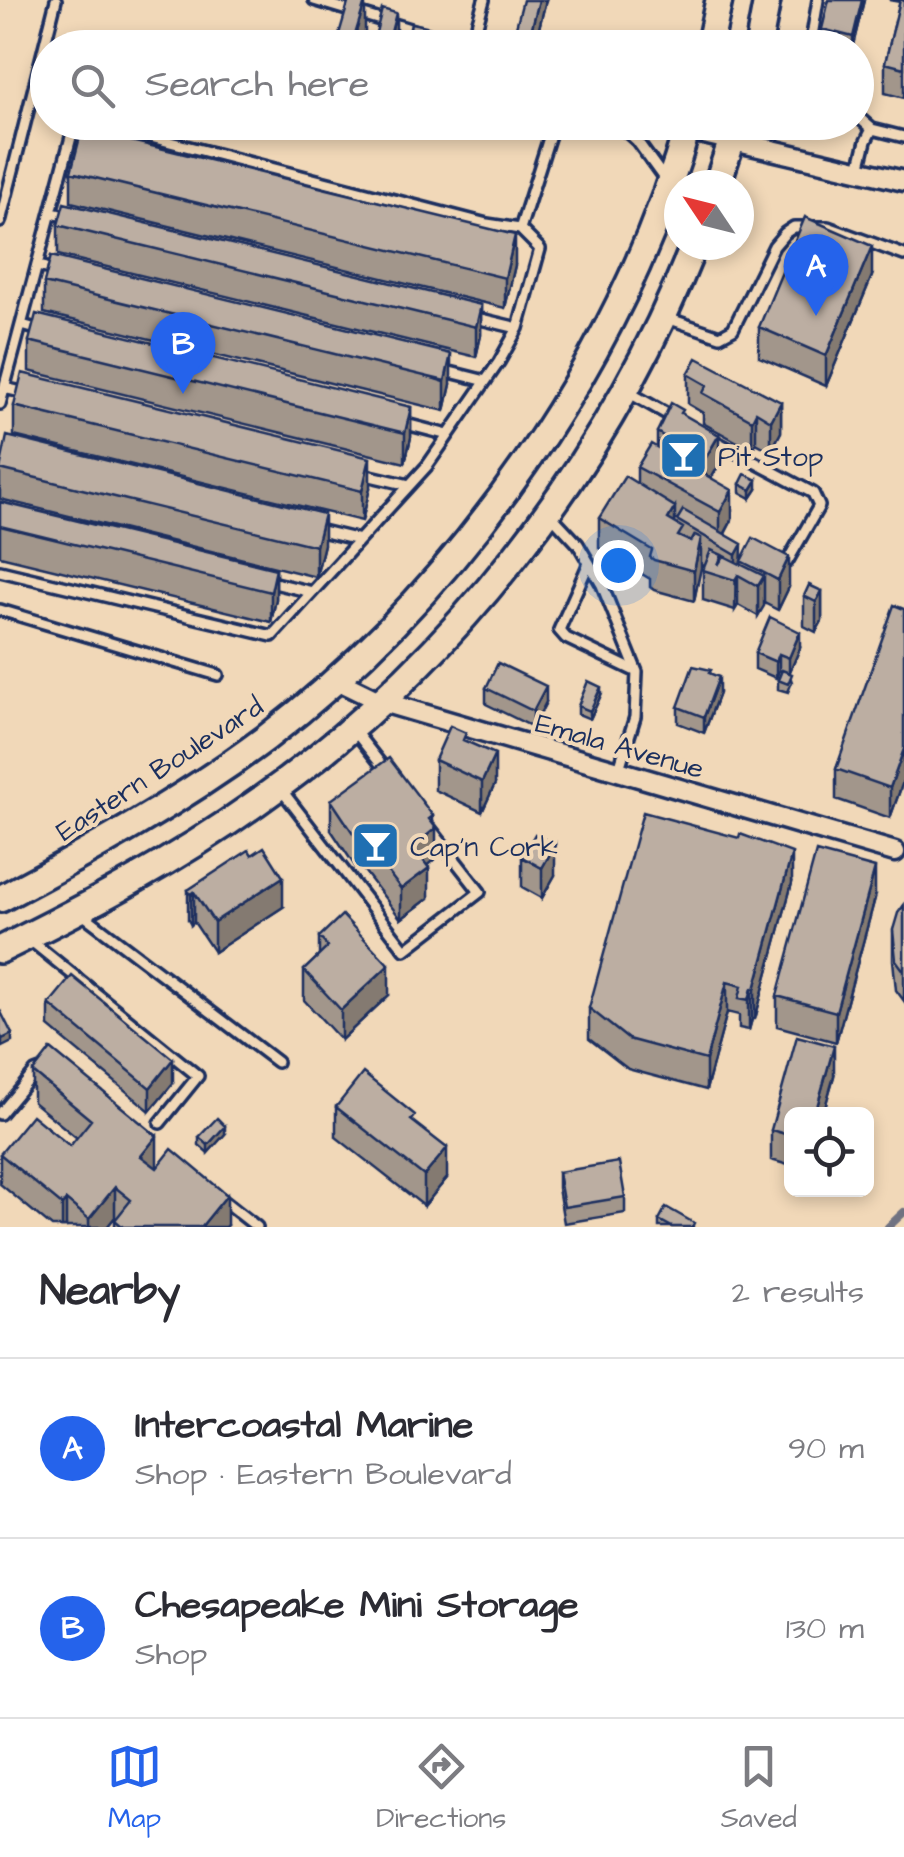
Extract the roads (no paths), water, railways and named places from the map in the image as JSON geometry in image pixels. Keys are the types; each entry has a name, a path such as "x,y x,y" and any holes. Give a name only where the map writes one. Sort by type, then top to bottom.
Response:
{"main road":[{"path":"713,30 719,0"},
{"path":"761,30 767,0"},
{"name":"Eastern Boulevard","path":"674,170 683,140"},
{"path":"721,170 732,140"},
{"name":"Eastern Boulevard","path":"0,898 69,863 265,738 334,678 429,584 521,468 570,393 612,314 664,196"},
{"path":"0,950 79,912 188,849 278,786 351,726 438,645 484,595 548,512 626,390 664,317 688,260"}],"street":[{"path":"760,140 904,182"},
{"name":"Emala Avenue","path":"334,678 378,701 896,852"}],"lane":[{"path":"48,30 56,0"},
{"path":"314,0 415,30"},
{"path":"476,30 484,0"},
{"path":"813,30 818,0"},
{"path":"0,222 30,103"},
{"path":"874,129 904,136"},
{"path":"0,404 70,140"},
{"path":"0,571 272,636 409,485 486,382 518,328 540,249 520,229 487,224 163,140"},
{"path":"520,229 548,140"},
{"path":"636,140 664,178"},
{"path":"859,172 866,140"},
{"path":"52,213 89,222"},
{"path":"664,317 720,336 740,320 774,246 794,228 828,227 904,254"},
{"path":"38,266 75,276"},
{"path":"462,314 518,328"},
{"path":"22,325 59,334"},
{"path":"430,367 486,382"},
{"path":"4,388 43,397"},
{"path":"626,390 813,493 819,506 787,562"},
{"path":"393,420 448,435"},
{"path":"351,471 409,485"},
{"path":"548,512 578,544 602,584 637,672 635,718 618,773"},
{"path":"302,526 359,540"},
{"path":"589,562 560,630 566,638 637,672"},
{"path":"257,579 312,592"},
{"path":"0,611 218,675"},
{"path":"351,726 398,786"},
{"path":"278,786 405,950 480,892 421,817"},
{"path":"79,912 277,1062"},
{"path":"26,937 198,1076 160,1123"},
{"path":"0,1114 35,1072 46,1068 59,1078"},
{"path":"212,1192 257,1227"}],"waterway":[{"path":"888,1227 904,1212"}],"place":[{"name":"Intercoastal Marine","path":"816,316"},
{"name":"Chesapeake Mini Storage","path":"183,394"},
{"name":"Pit Stop","path":"683,456"},
{"name":"Cap'n Cork","path":"375,846"}]}
